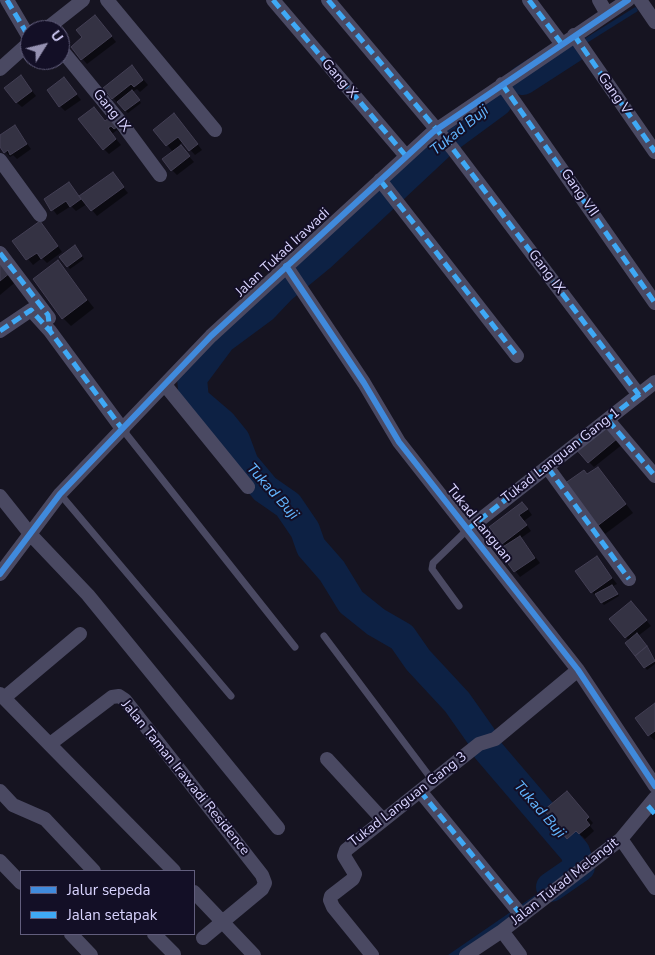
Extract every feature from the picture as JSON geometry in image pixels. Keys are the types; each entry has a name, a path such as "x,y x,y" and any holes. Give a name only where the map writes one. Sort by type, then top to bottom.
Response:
{"street":[{"path":"8,0 20,22"},
{"path":"58,20 84,0"},
{"path":"107,0 215,130"},
{"name":"Gang X","path":"273,0 406,156"},
{"name":"Gang IX","path":"328,0 453,149 639,395"},
{"path":"529,0 561,43"},
{"path":"599,0 607,14"},
{"name":"Jalan Tukad Irawadi","path":"0,574 60,494 211,336 387,189 406,156 505,88 561,43 628,0"},
{"path":"640,0 655,22"},
{"name":"Gang V","path":"574,35 655,152"},
{"path":"0,69 20,50"},
{"name":"Gang IX","path":"70,60 123,125 160,175"},
{"name":"Gang VII","path":"505,88 655,303"},
{"path":"0,160 40,215"},
{"path":"387,189 517,356"},
{"path":"0,253 48,315 50,331"},
{"name":"Tukad Languan","path":"289,270 364,383 398,442 578,670 655,786"},
{"path":"0,331 28,310 50,331 123,430"},
{"name":"Tukad Languan Gang 1","path":"467,530 655,382"},
{"path":"165,385 248,487"},
{"path":"608,420 655,476"},
{"path":"548,468 629,579"},
{"path":"0,496 31,534 88,595 278,828"},
{"path":"80,634 2,696 173,870"},
{"name":"Tukad Languan Gang 3","path":"372,955 333,907 330,900 331,896 353,879 355,874 344,856 346,850 479,744 495,739 578,670"},
{"name":"Jalan Taman Irawadi Residence","path":"50,744 112,697 119,696 125,700 262,875 265,883 262,889 202,938"},
{"path":"327,759 382,820"},
{"path":"0,791 13,804 40,815 52,824 93,870"},
{"path":"420,791 522,916"},
{"name":"Jalan Tukad Melangit","path":"466,955 522,916 621,838 655,798"},
{"path":"621,838 655,888"},
{"path":"0,861 20,882"},
{"path":"195,893 254,955"},
{"path":"502,931 520,955"},
{"path":"72,935 92,955"},
{"path":"155,935 174,954"}],"lane":[{"path":"123,430 295,647"},
{"path":"60,494 231,696"},
{"path":"459,606 432,569 433,562 467,530"},
{"path":"324,636 433,781"}],"water":[{"path":"587,858 460,955 448,955 531,898"}],"building":[{"path":"95,15 112,36 81,60 71,47 82,37 76,30"},
{"path":"132,65 143,80 134,87 131,84 112,99 103,88"},
{"path":"21,75 32,91 16,103 4,88"},
{"path":"64,77 77,94 59,107 47,90"},
{"path":"132,90 140,100 125,111 117,102"},
{"path":"94,107 105,121 113,115 120,125 114,129 111,126 108,128 116,139 103,150 78,119"},
{"path":"174,113 198,144 189,151 178,137 166,146 153,130"},
{"path":"15,125 27,144 10,155 8,150 4,153 0,147 0,135"},
{"path":"181,145 190,156 171,171 162,159"},
{"path":"113,172 124,187 91,211 79,196"},
{"path":"69,182 81,199 70,207 66,201 51,211 44,199"},
{"path":"40,221 58,246 41,259 37,253 26,260 12,241"},
{"path":"75,245 82,256 67,267 59,257"},
{"path":"0,258 11,272 0,281"},
{"path":"58,260 87,300 62,319 33,279"},
{"path":"608,424 618,438 588,463 575,448"},
{"path":"598,467 626,504 596,527 564,484 584,470 587,474"},
{"path":"522,502 528,509 519,515 527,525 502,544 489,527"},
{"path":"520,536 535,558 514,572 498,550"},
{"path":"597,556 612,578 591,593 575,571"},
{"path":"612,585 618,594 601,603 595,594"},
{"path":"631,601 647,620 625,638 609,619"},
{"path":"637,633 647,646 635,656 625,643"},
{"path":"647,646 655,661 644,668 635,656"},
{"path":"655,703 655,731 648,736 635,718"},
{"path":"567,791 589,817 586,820 590,825 579,834 576,831 567,839 544,810"}],"waterway":[{"path":"587,40 635,10"},
{"name":"Tukad Buji","path":"523,80 571,49"},
{"name":"Tukad Buji","path":"497,102 444,141 320,257 281,289 263,308 221,339 192,378 194,400 222,424 235,440 244,464 265,489 288,505 305,530 311,547 332,571 351,602 376,622 402,637 418,660 457,702 481,736 487,749 575,852 580,867 551,887"}],"marked path":[{"path":"7,0 20,22"},
{"path":"273,0 406,156"},
{"path":"328,0 453,149 639,395"},
{"path":"529,0 561,43"},
{"path":"574,35 655,152"},
{"path":"502,84 655,303"},
{"path":"380,180 517,356"},
{"path":"0,253 48,315 50,331"},
{"path":"0,331 31,310 50,331 123,430"},
{"path":"467,530 655,382"},
{"path":"608,420 655,476"},
{"path":"548,468 629,579"},
{"path":"420,791 522,916"},
{"path":"648,806 655,814"}],"cycle path":[{"path":"0,574 60,494 211,336 433,132 628,0"},
{"path":"286,266 364,383 399,442 578,670 655,786"}]}
